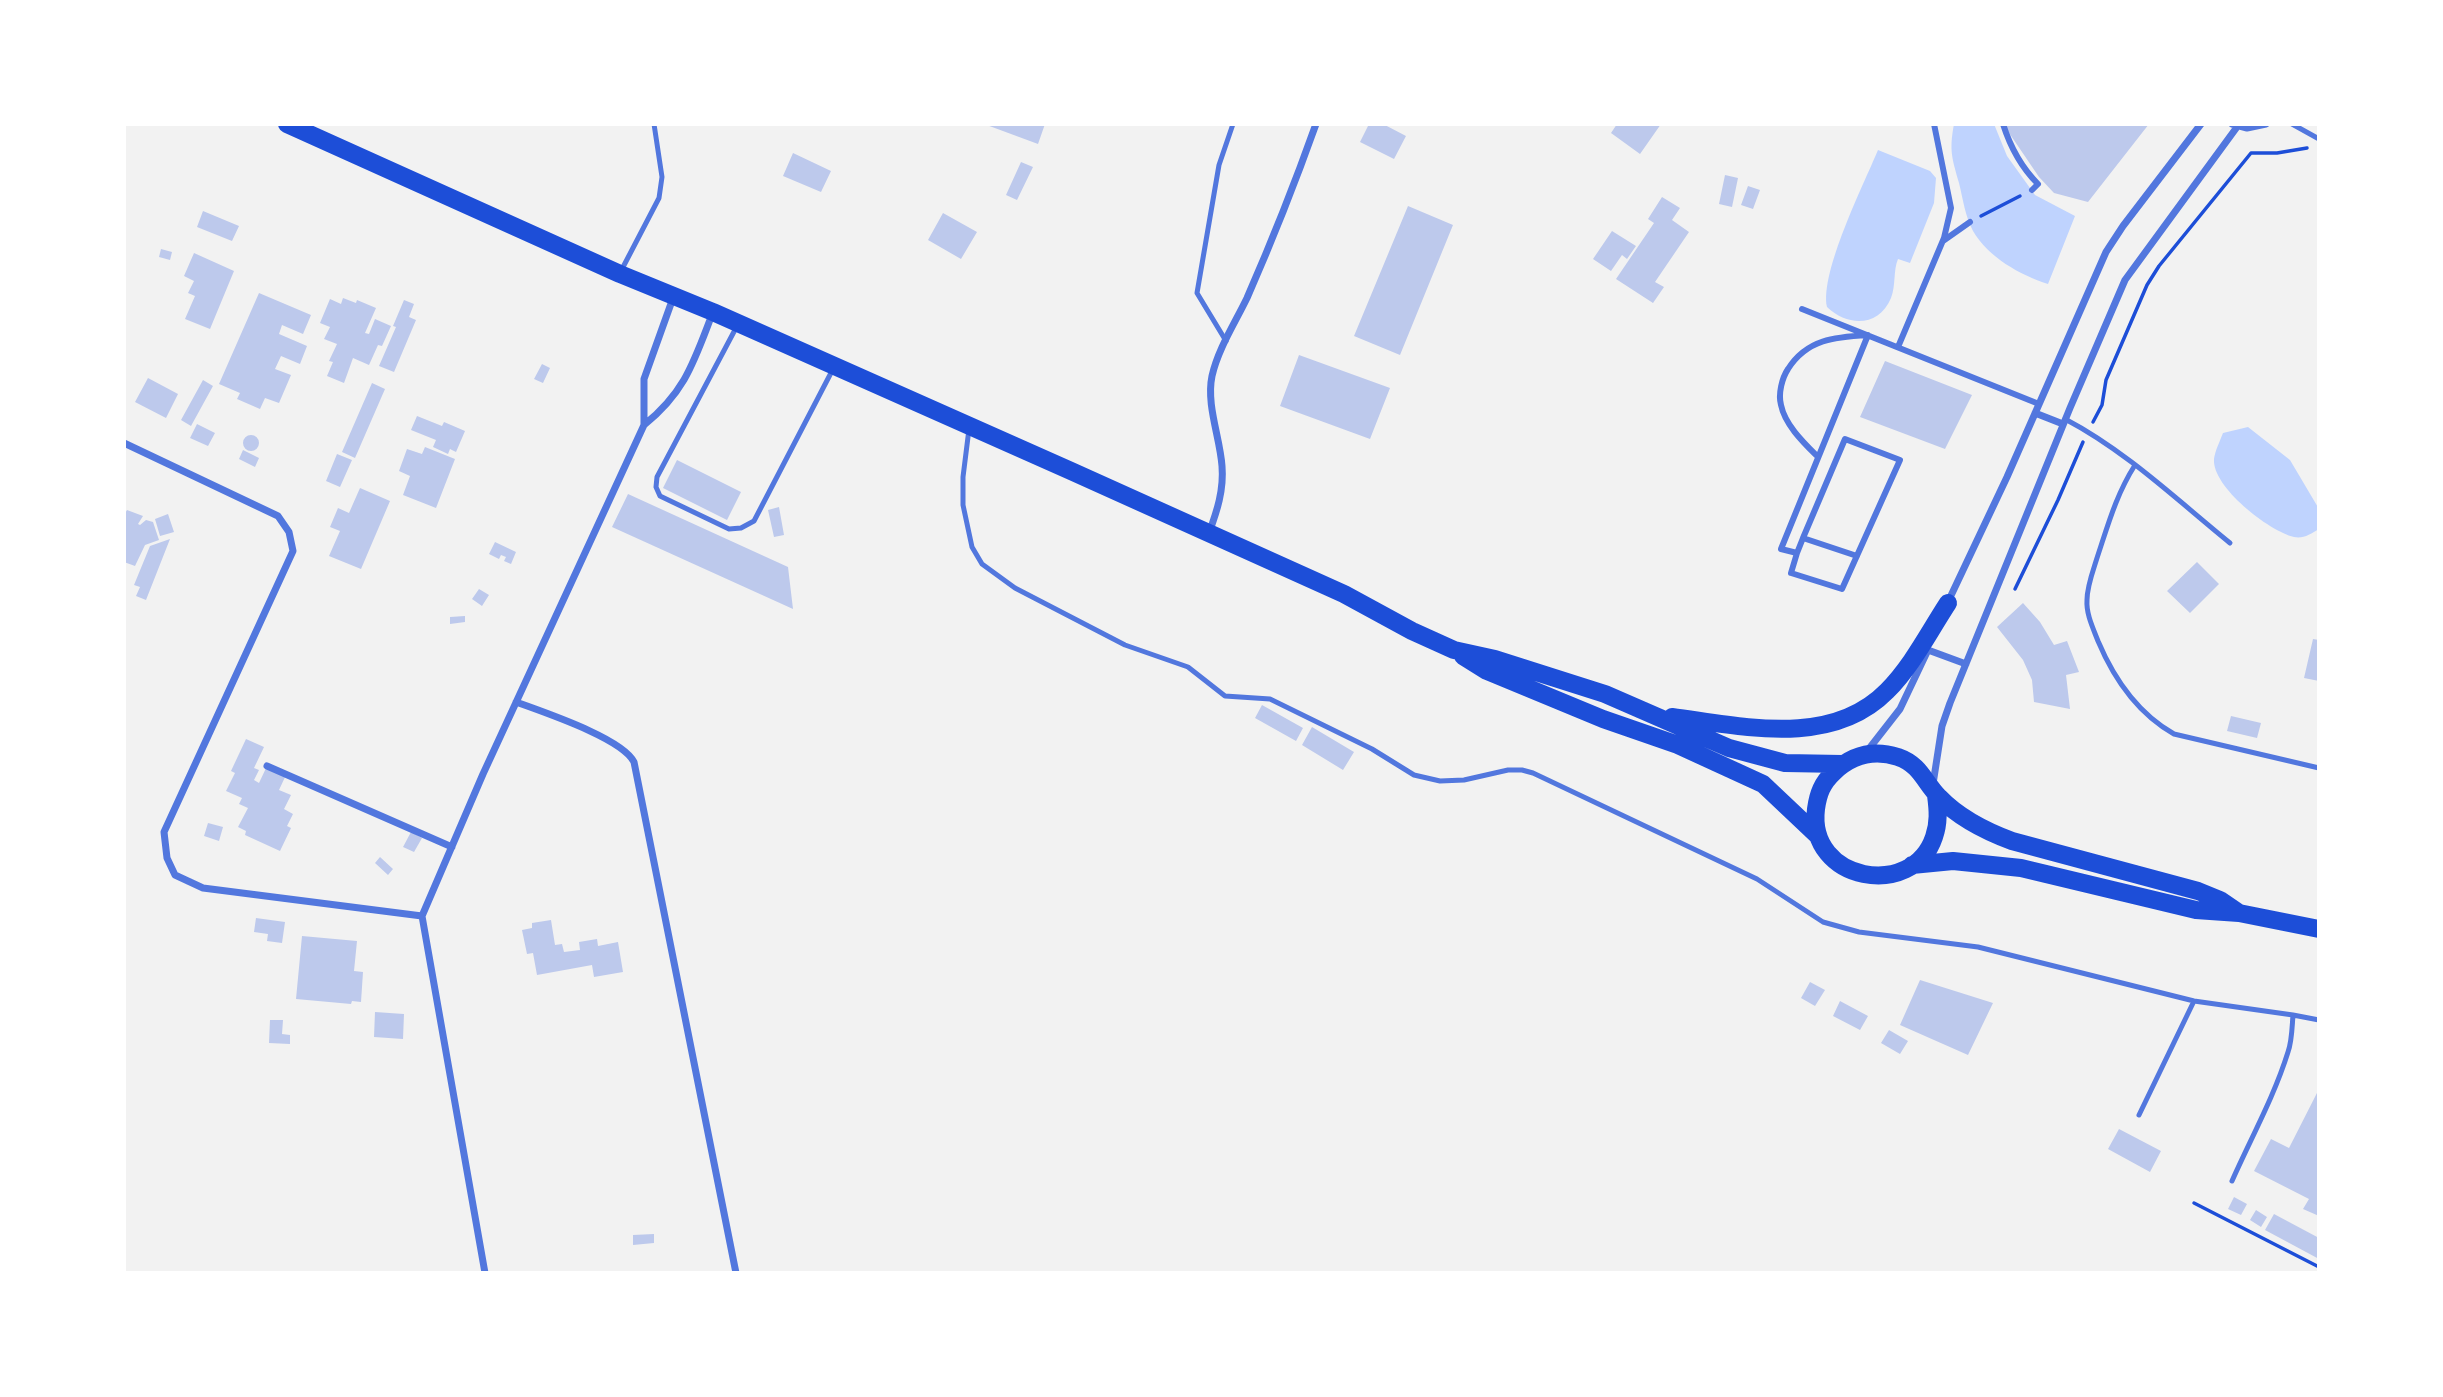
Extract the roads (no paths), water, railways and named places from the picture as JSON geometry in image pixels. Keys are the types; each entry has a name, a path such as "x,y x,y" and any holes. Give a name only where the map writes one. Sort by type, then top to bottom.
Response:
{"main road":[{"path":"287,124 1343,594 1454,650 1487,671 1603,719 1678,745 1763,784 1818,836 1829,856 1845,869 1866,876 1895,874 1924,855 1935,836 1938,818 1934,791"},
{"path":"1655,714 1784,729 1809,727 1851,716 1870,706 1902,674 1948,603"},
{"path":"1454,650 1547,674 1605,694 1729,748 1785,763 1842,764"},
{"path":"1818,836 1815,815 1821,786 1842,764 1865,754 1880,753 1899,757 1916,767 1934,791 1958,814 1989,832 2012,841 2198,891 2220,900 2239,913"},
{"path":"1912,864 1953,861 2021,868 2196,910 2239,913 2319,929"}],"street":[{"path":"1208,534 1220,500 1223,481 1210,391 1217,359 1251,286 1316,124"},
{"path":"1898,347 1942,241 1951,208 1934,124"},
{"path":"2003,124 2008,142 2038,184 2032,190"},
{"path":"1865,754 1900,709 2112,241 2201,124"},
{"path":"1934,791 1942,726 2064,422 2132,267 2234,125 2247,128 2266,124"},
{"path":"1942,241 1970,222"},
{"path":"485,1273 422,916 516,702 644,425 644,379 673,297"},
{"path":"1802,309 2039,404"},
{"path":"644,425 676,395 698,352 713,312"},
{"path":"1797,553 1781,549 1868,335"},
{"path":"1818,457 1797,436 1781,406 1784,374 1797,355 1819,342 1839,337 1868,335"},
{"path":"2035,413 2064,422"},
{"path":"1845,439 1900,460 1842,589 1791,573 1797,553 1845,439"},
{"path":"124,443 278,516 289,532 293,551 164,832 167,858 175,875 203,888 422,916"},
{"path":"1803,538 1857,556"},
{"path":"1928,650 1966,664"},
{"path":"516,702 607,740 627,752 634,762 736,1273"},
{"path":"267,766 452,848"}],"lane":[{"path":"620,274 659,198 662,177 654,124"},
{"path":"1226,341 1197,293 1219,165 1233,124"},
{"path":"2292,124 2318,139"},
{"path":"738,324 657,477 656,487 660,496 729,529 741,528 754,521 835,366"},
{"path":"2064,422 2088,431 2135,465 2230,543"},
{"path":"970,427 963,477 963,505 972,547 982,564 1015,588 1076,621 1125,645 1188,667 1224,696 1270,699 1372,749 1414,775 1440,781 1464,780 1508,770 1533,773 1757,878 1823,922 1858,932 1978,947 2194,1001 2319,1020"},
{"path":"2135,465 2120,489 2111,511 2087,599 2094,630 2118,683 2155,722 2174,734 2319,768"},
{"path":"2139,1115 2194,1001"},
{"path":"2232,1181 2259,1118 2277,1085 2289,1050 2293,1015"}],"water":[{"path":"1954,124 1994,124 2007,156 2035,195 2075,216 2048,284 2027,276 1996,257 1973,231 1953,160"},
{"path":"1878,150 1930,171 1936,178 1934,203 1910,263 1898,259 1893,293 1886,308 1871,319 1853,321 1835,314 1827,307 1827,292 1836,251"},
{"path":"2248,427 2290,460 2319,509 2319,529 2301,537 2283,533 2257,517 2222,482 2214,459 2223,433"}]}
